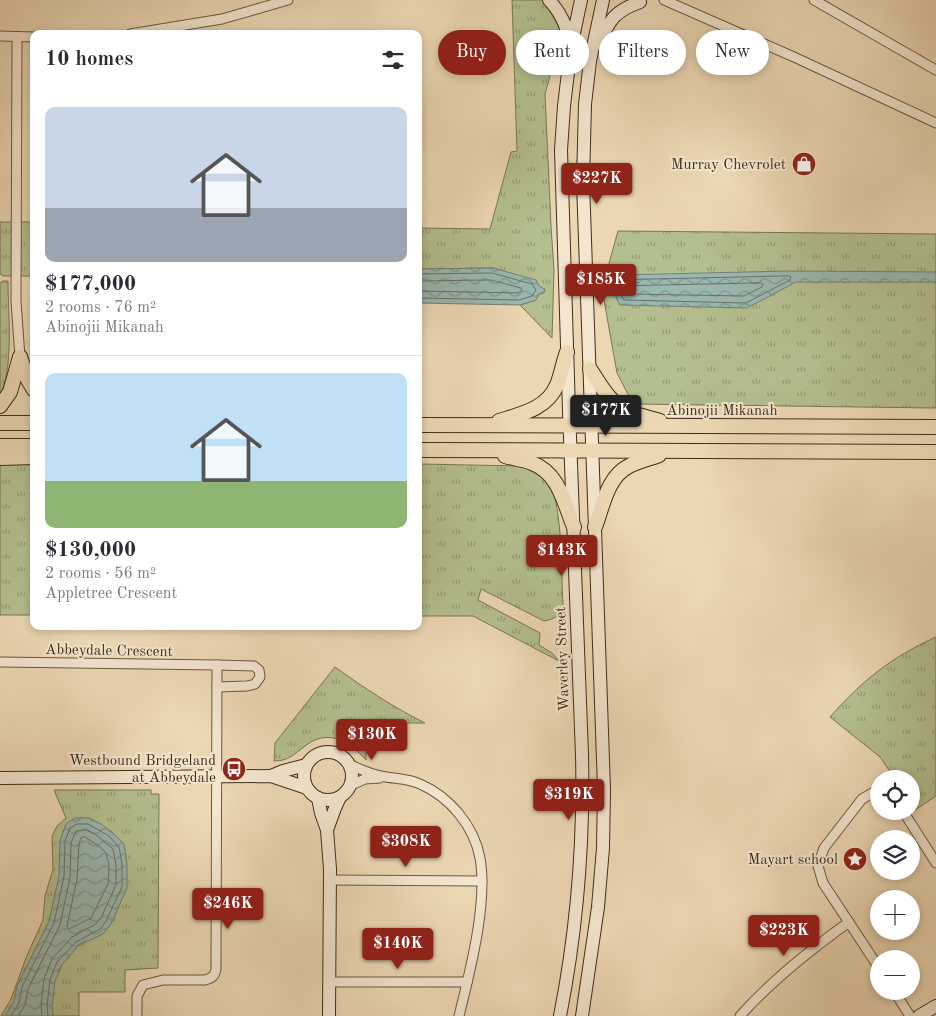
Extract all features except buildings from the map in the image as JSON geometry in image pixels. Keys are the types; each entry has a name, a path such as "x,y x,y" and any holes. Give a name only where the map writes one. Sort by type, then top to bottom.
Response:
{"main road":[{"path":"549,0 559,10 567,30"},
{"name":"Waverley Street","path":"575,30 581,0"},
{"path":"582,1016 598,907 604,822 604,762 583,166 585,104 590,61 602,0"},
{"path":"590,61 614,16 624,8 643,1"},
{"name":"Waverley Street","path":"560,1016 577,907 583,810 561,150 568,75"},
{"path":"484,425 528,412 549,399 557,385 561,367 568,352"},
{"path":"20,357 30,383"},
{"path":"0,406 10,392 20,357"},
{"path":"590,369 606,393 620,407 673,426"},
{"path":"0,423 30,423"},
{"name":"Abinojii Mikanah","path":"422,425 936,427"},
{"path":"0,446 30,446"},
{"path":"422,450 936,452"},
{"path":"482,450 530,462 548,473 558,485 574,527"},
{"path":"596,527 609,488 618,474 628,466 672,451"},
{"path":"0,458 30,457"},
{"path":"307,788 304,773 306,765 315,755 328,751 341,755 350,765 353,775 351,785 340,797 327,830"},
{"path":"0,778 271,776 306,765"},
{"path":"271,776 307,788 318,798 325,800 340,797"},
{"path":"318,798 327,830 329,1016"},
{"path":"918,1016 936,1006"}],"street":[{"path":"155,30 222,19 288,0"},
{"path":"622,0 643,1"},
{"path":"664,0 670,0 936,123"},
{"path":"814,0 936,70"},
{"path":"0,36 30,38"},
{"path":"17,37 16,301 20,357"},
{"name":"Abbeydale Crescent","path":"0,662 254,666 258,670 260,676 255,684 217,687"},
{"path":"136,1016 137,996 143,985 163,980 205,980 215,974 217,666"},
{"path":"350,765 385,777 420,784 447,802 458,813 468,826 475,840 480,858 482,880 478,923 459,1016"},
{"path":"351,785 365,779 385,777"},
{"path":"870,794 862,799 824,848 819,858 818,866 823,883 870,954"},
{"path":"909,820 936,863"},
{"path":"329,880 482,880"},
{"path":"740,1016 788,968 849,922"},
{"path":"329,982 467,982"},
{"path":"900,1000 910,1016"}],"green space":[{"path":"512,0 544,0 560,30 516,30 516,75 550,75 545,94 554,270 552,338 520,305 536,300 513,274 493,268 422,269 422,228 490,229 511,152 517,151"},
{"path":"0,222 30,222 30,276 3,276 0,274"},
{"path":"618,231 936,234 936,408 633,404 617,373 602,289"},
{"path":"8,281 9,356 0,395 0,283"},
{"path":"0,460 30,460 30,615 0,615"},
{"path":"422,464 520,466 529,469 543,478 549,484 554,494 559,524 563,604 559,614 554,618 544,621 481,589 478,600 540,633 539,645 552,653 559,661 473,616 422,616"},
{"path":"936,637 936,796 920,807 920,770 889,770 880,757 830,717 878,671"},
{"path":"335,667 379,697 425,723 366,723 366,760 345,742 338,739 322,738 305,746 288,758 274,761 275,743"},
{"path":"54,790 151,790 151,794 159,794 158,968 125,970 125,992 79,992 79,1016 1,1016 11,999 43,920 45,896 53,869 52,836 57,826 66,818"}],"water":[{"path":"493,268 536,280 539,286 545,289 544,293 539,294 536,300 520,305 422,303 422,269"},
{"path":"788,271 936,272 936,282 796,282 747,308 620,305 615,295 609,292 620,275"},
{"path":"75,818 89,818 101,824 124,844 127,864 127,888 111,924 103,934 79,945 62,965 55,981 52,1007 53,1016 5,1016 14,1001 17,986 49,921 59,876 60,841 66,824"}],"place":[{"name":"Murray Chevrolet","path":"804,164"},
{"name":"Westbound Bridgeland at Abbeydale","path":"234,769"},
{"name":"Mayart school","path":"855,859"}]}
